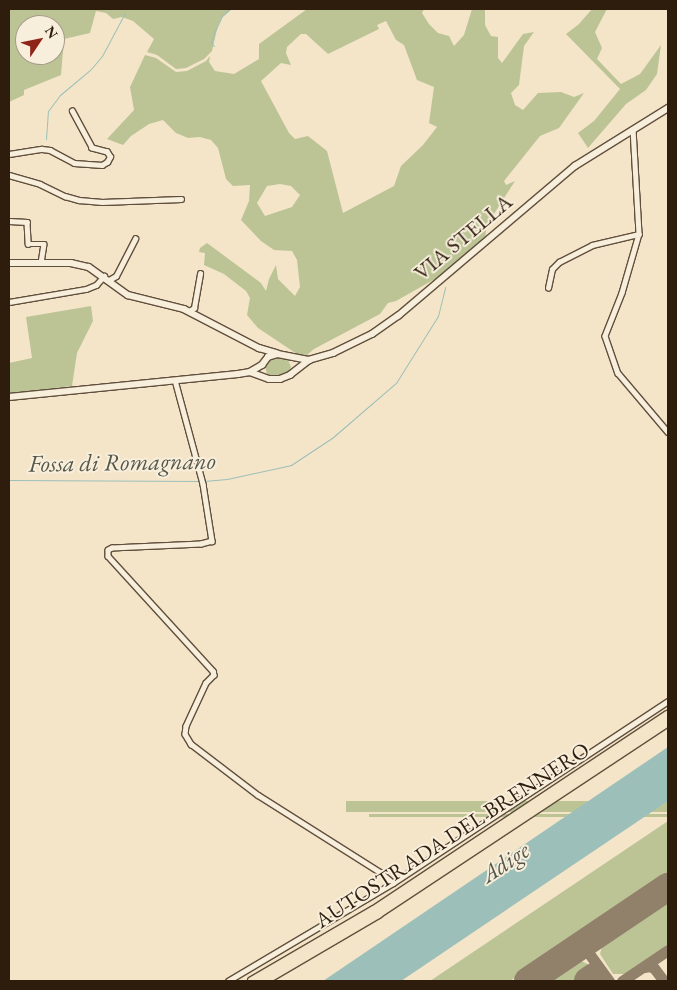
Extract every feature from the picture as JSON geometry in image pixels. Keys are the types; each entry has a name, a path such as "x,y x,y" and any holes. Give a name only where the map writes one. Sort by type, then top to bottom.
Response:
{"highway":[{"name":"AUTOSTRADA DEL BRENNERO","path":"252,981 374,910 668,715"},
{"name":"AUTOSTRADA DEL BRENNERO","path":"264,981 378,914 668,722"}],"main road":[{"name":"VIA STELLA","path":"289,356 309,360 320,358 358,341 398,316 575,166 668,108"},
{"path":"9,263 79,264 104,276 128,294 188,311 259,348 289,356 293,363 293,372 280,379 269,379 250,372 9,397"},
{"path":"259,348 265,376"},
{"path":"250,372 268,357 278,354"},
{"name":"VIA STELLA","path":"293,372 309,360"}],"street":[{"path":"9,154 42,149 50,150 74,164 102,165 107,162 110,158 107,152 92,148 72,111"},
{"path":"633,129 639,234 622,292 605,336 618,372 668,432"},
{"path":"9,176 40,184 65,196 79,200 102,202 181,199"},
{"path":"9,221 27,222 28,244 44,244 41,262"},
{"path":"548,288 552,269 559,262 592,245 639,234"},
{"path":"109,280 116,276 135,239"},
{"path":"188,311 194,308 200,274"},
{"path":"9,302 86,289 96,286 104,276"},
{"path":"175,380 203,484 212,541 202,544 112,548 108,550 108,556 214,675 206,683 186,726 185,734 191,744 258,795 380,872 393,883"},
{"path":"228,981 393,883 668,701"}],"green space":[{"path":"9,9 232,9 223,16 218,25 212,51 204,59 186,68 176,69 157,55 147,52 154,39 133,21 122,17 113,19 106,13 96,11 90,33 65,39 65,15 15,15 15,65 62,65 61,75 24,90 24,95 9,102"},
{"path":"307,9 424,9 422,13 429,24 438,33 449,36 454,46 464,35 472,9 485,9 485,25 491,36 498,37 498,58 502,63 523,34 534,32 524,46 519,85 511,93 515,105 523,110 538,93 561,92 574,97 584,93 559,128 540,136 504,181 506,185 515,181 487,225 485,238 474,250 442,275 396,301 388,303 380,314 314,349 307,355 297,354 258,328 247,315 250,298 246,291 224,274 204,265 205,253 199,252 200,248 207,243 261,283 266,291 269,279 276,265 278,279 295,296 300,287 297,260 292,251 274,250 261,241 241,220 249,201 250,185 233,186 226,179 218,148 211,140 200,137 188,138 176,133 163,120 149,124 131,136 123,145 107,139 134,110 130,87 145,55 156,58 176,72 187,71 206,61 210,56 209,62 215,71 234,74 259,59 259,44","holes":["386,21 396,40 404,45 417,80 434,87 429,123 437,127 423,145 401,166 394,186 343,213 327,151 308,136 295,139 289,133 261,81 281,63 291,65 286,53 287,47 301,34 306,34 328,54 379,29 377,25","280,184 291,186 300,195 292,207 265,216 257,203 267,186"]},
{"path":"592,9 607,9 595,32 602,48 597,59 621,84 640,74 661,45 657,74 646,90 626,104 588,148 578,133 594,121 620,89 566,34 579,24"},
{"path":"91,306 93,321 77,353 72,386 9,394 9,363 32,358 26,317"},
{"path":"279,357 288,360 291,367 289,372 286,375 271,377 267,374 265,366 267,360"},
{"path":"346,801 668,801 668,812 346,812"},
{"path":"369,814 668,814 668,817 369,817"},
{"path":"668,821 668,875 510,981 430,981"},
{"path":"668,898 668,946 626,974 613,974 600,954 603,943"},
{"path":"579,960 590,965 601,981 545,981"}],"water":[{"name":"Adige","path":"668,747 668,801 401,981 323,981"}],"waterway":[{"path":"214,46 211,43 215,31 222,16 230,9"},
{"path":"46,139 48,111 60,95 91,69 102,56 125,13"},
{"name":"Fossa di Romagnano","path":"204,481 227,479 291,465 332,438 396,383 438,316 445,287"},
{"name":"Fossa di Romagnano","path":"9,480 200,481"}],"taxiway":[{"path":"570,953 581,947 585,948 609,981"},
{"path":"622,981 668,950"},
{"path":"644,967 650,966 654,968 663,980"}],"runway":[{"path":"528,981 668,887"},
{"path":"588,981 594,977"}]}
